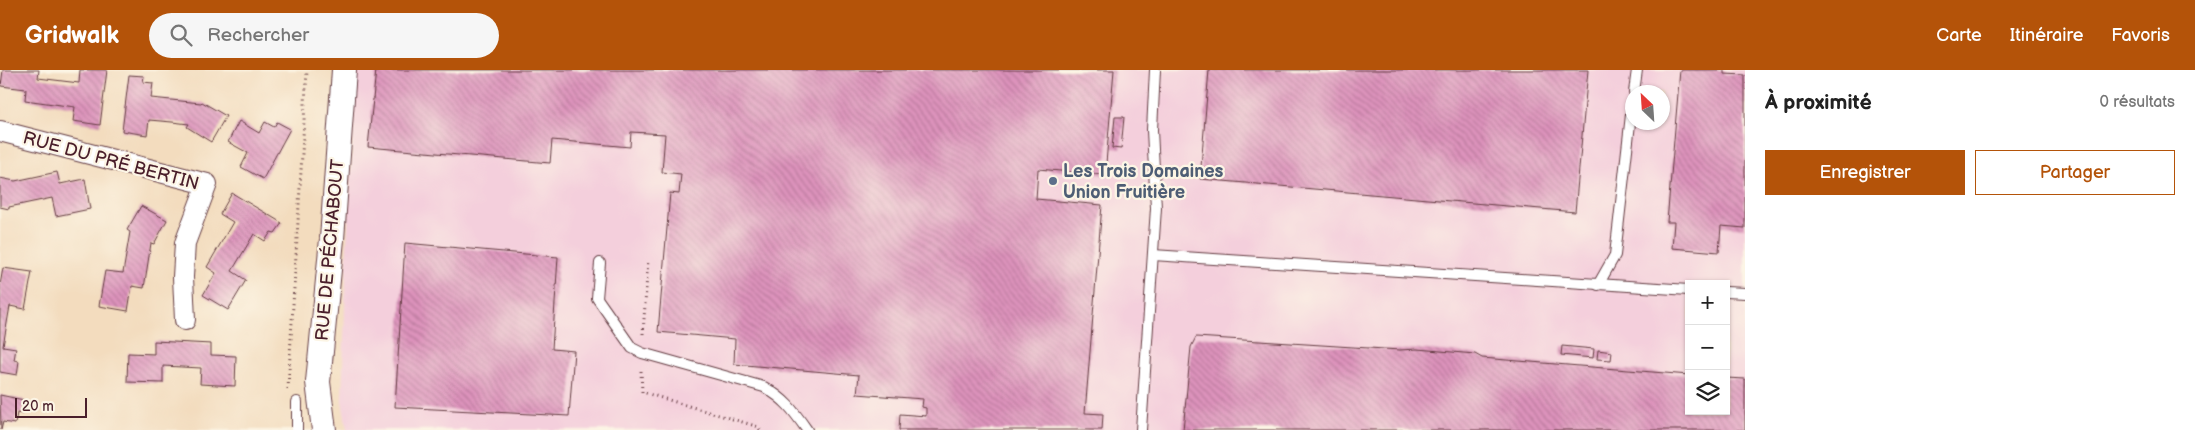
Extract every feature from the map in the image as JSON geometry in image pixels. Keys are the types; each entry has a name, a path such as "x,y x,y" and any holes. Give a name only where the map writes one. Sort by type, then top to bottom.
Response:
{"street":[{"name":"RUE DE PÉCHABOUT","path":"324,430 318,382 332,239 344,70"},
{"name":"RUE DU PRÉ BERTIN","path":"0,131 207,184 185,243 183,277 185,320"}],"lane":[{"path":"1141,430 1156,208 1152,130 1155,70"},
{"path":"1635,85 1637,70"},
{"path":"1598,285 1616,255 1629,130"},
{"path":"1153,256 1685,290"},
{"path":"600,264 597,298 632,348 642,353 764,387 781,396 807,430"},
{"path":"1730,292 1745,293"},
{"path":"297,402 297,430"}],"path":[{"path":"288,391 307,70"}],"shaded area":[{"path":"356,70 1745,70 1745,430 347,430 342,401 347,244"}],"building":[{"path":"3,70 39,70 38,78 79,83 80,70 107,70 100,125 73,121 75,107 25,100 26,89 1,86"},
{"path":"376,70 1114,70 1105,175 1038,169 1036,199 1102,205 1085,413 1103,414 1102,430 899,430 900,414 926,416 926,408 922,407 923,399 857,394 859,375 734,364 735,339 658,332 670,193 679,194 681,174 662,172 665,134 631,132 630,147 552,140 550,163 368,147"},
{"path":"1209,70 1588,70 1575,212 1200,179"},
{"path":"1680,70 1724,70 1724,74 1745,75 1745,228 1721,226 1719,252 1672,248 1674,222 1667,222"},
{"path":"129,75 144,76 143,82 153,83 151,98 202,102 226,116 211,142 187,127 189,124 149,120 147,135 122,131"},
{"path":"1115,117 1124,117 1121,149 1112,148"},
{"path":"239,121 259,133 265,122 274,127 277,122 290,129 263,179 241,167 248,153 228,142"},
{"path":"57,172 60,184 85,179 90,209 56,216 52,198 9,207 9,209 0,207 0,178 15,181"},
{"path":"232,193 282,223 275,233 271,232 265,241 254,234 232,271 246,280 228,310 203,295 216,273 207,267 233,222 220,214"},
{"path":"141,206 167,220 154,244 151,243 144,288 132,286 128,311 99,306 105,271 123,273 130,232 127,230"},
{"path":"405,243 558,257 552,349 574,351 569,416 395,407"},
{"path":"3,268 32,272 25,309 10,306 3,346 16,348 14,360 19,361 17,375 0,372 0,285"},
{"path":"1196,337 1400,350 1417,349 1475,354 1482,358 1685,375 1685,415 1730,415 1730,378 1745,379 1745,430 1183,430 1191,347"},
{"path":"154,341 211,344 211,355 236,356 235,386 200,384 201,368 163,366 163,383 127,382 128,353 154,354"},
{"path":"1562,346 1594,349 1593,358 1561,355"},
{"path":"1598,350 1612,352 1611,360 1597,359"},
{"path":"0,395 24,400 22,414 17,413 15,424 3,422 1,430"}],"place":[{"name":"Les Trois Domaines Union Fruitière","path":"1053,181"}]}
